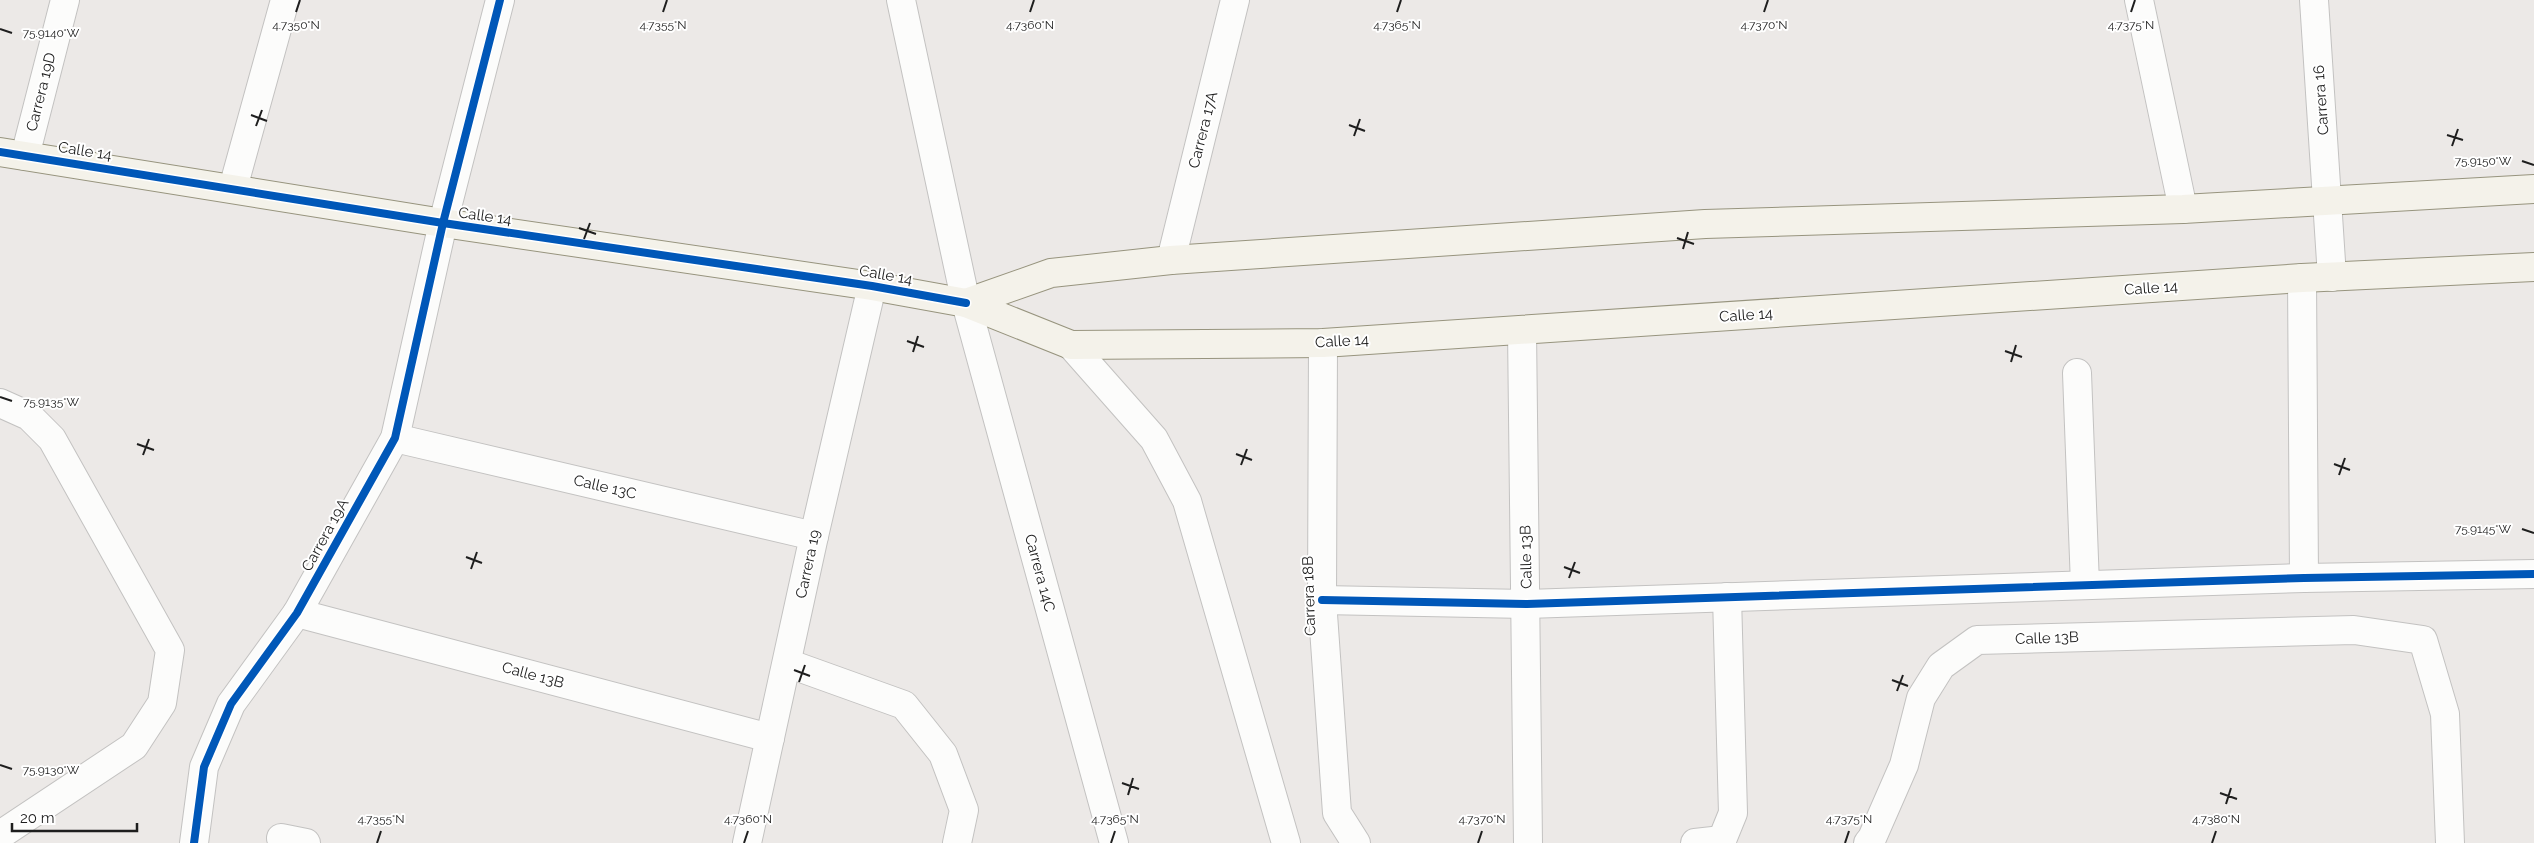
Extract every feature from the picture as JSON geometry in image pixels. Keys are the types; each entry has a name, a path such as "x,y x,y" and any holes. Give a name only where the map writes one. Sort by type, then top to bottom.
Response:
{"main road":[{"name":"Calle 14","path":"12,154 443,223 872,286 966,303 1071,345 1323,343 2302,278 2534,267"},
{"name":"Calle 14","path":"966,303 1051,273 1171,260 1705,224 2183,210 2534,189"}],"street":[{"name":"Carrera 19D","path":"12,154 65,0"},
{"path":"233,188 284,0"},
{"name":"Carrera 19A","path":"194,843 204,767 231,704 297,613 395,438 443,223 500,0"},
{"name":"Carrera 14C","path":"901,0 966,303 1114,843"},
{"name":"Carrera 17A","path":"1171,260 1235,0"},
{"path":"2139,0 2183,210"},
{"name":"Carrera 16","path":"2314,0 2332,277"},
{"path":"2302,278 2304,578"},
{"name":"Carrera 19","path":"748,843 814,536 872,286"},
{"name":"Calle 13B","path":"1522,330 1527,604 1528,843"},
{"name":"Carrera 18B","path":"1323,343 1322,600 1337,813 1356,843"},
{"path":"1071,345 1154,439 1187,501 1286,843"},
{"path":"2077,374 2085,585"},
{"path":"0,403 29,416 52,439 170,650 162,703 134,746 0,835"},
{"name":"Calle 13C","path":"395,438 814,536"},
{"path":"1322,600 1527,604 2304,578 2534,574"},
{"path":"1695,843 1722,840 1733,814 1727,597"},
{"name":"Calle 13B","path":"297,613 770,738"},
{"name":"Calle 13B","path":"1868,843 1872,838 1904,764 1921,698 1942,666 1977,640 2354,630 2422,640 2445,714 2450,843"},
{"path":"787,663 904,704 943,754 964,810 957,843"}],"cycle path":[{"path":"194,843 204,767 231,704 297,613 395,438 443,223 500,0"},
{"path":"0,152 443,223 872,286 966,303"},
{"path":"1322,600 1527,604 2304,578 2534,574"}]}
